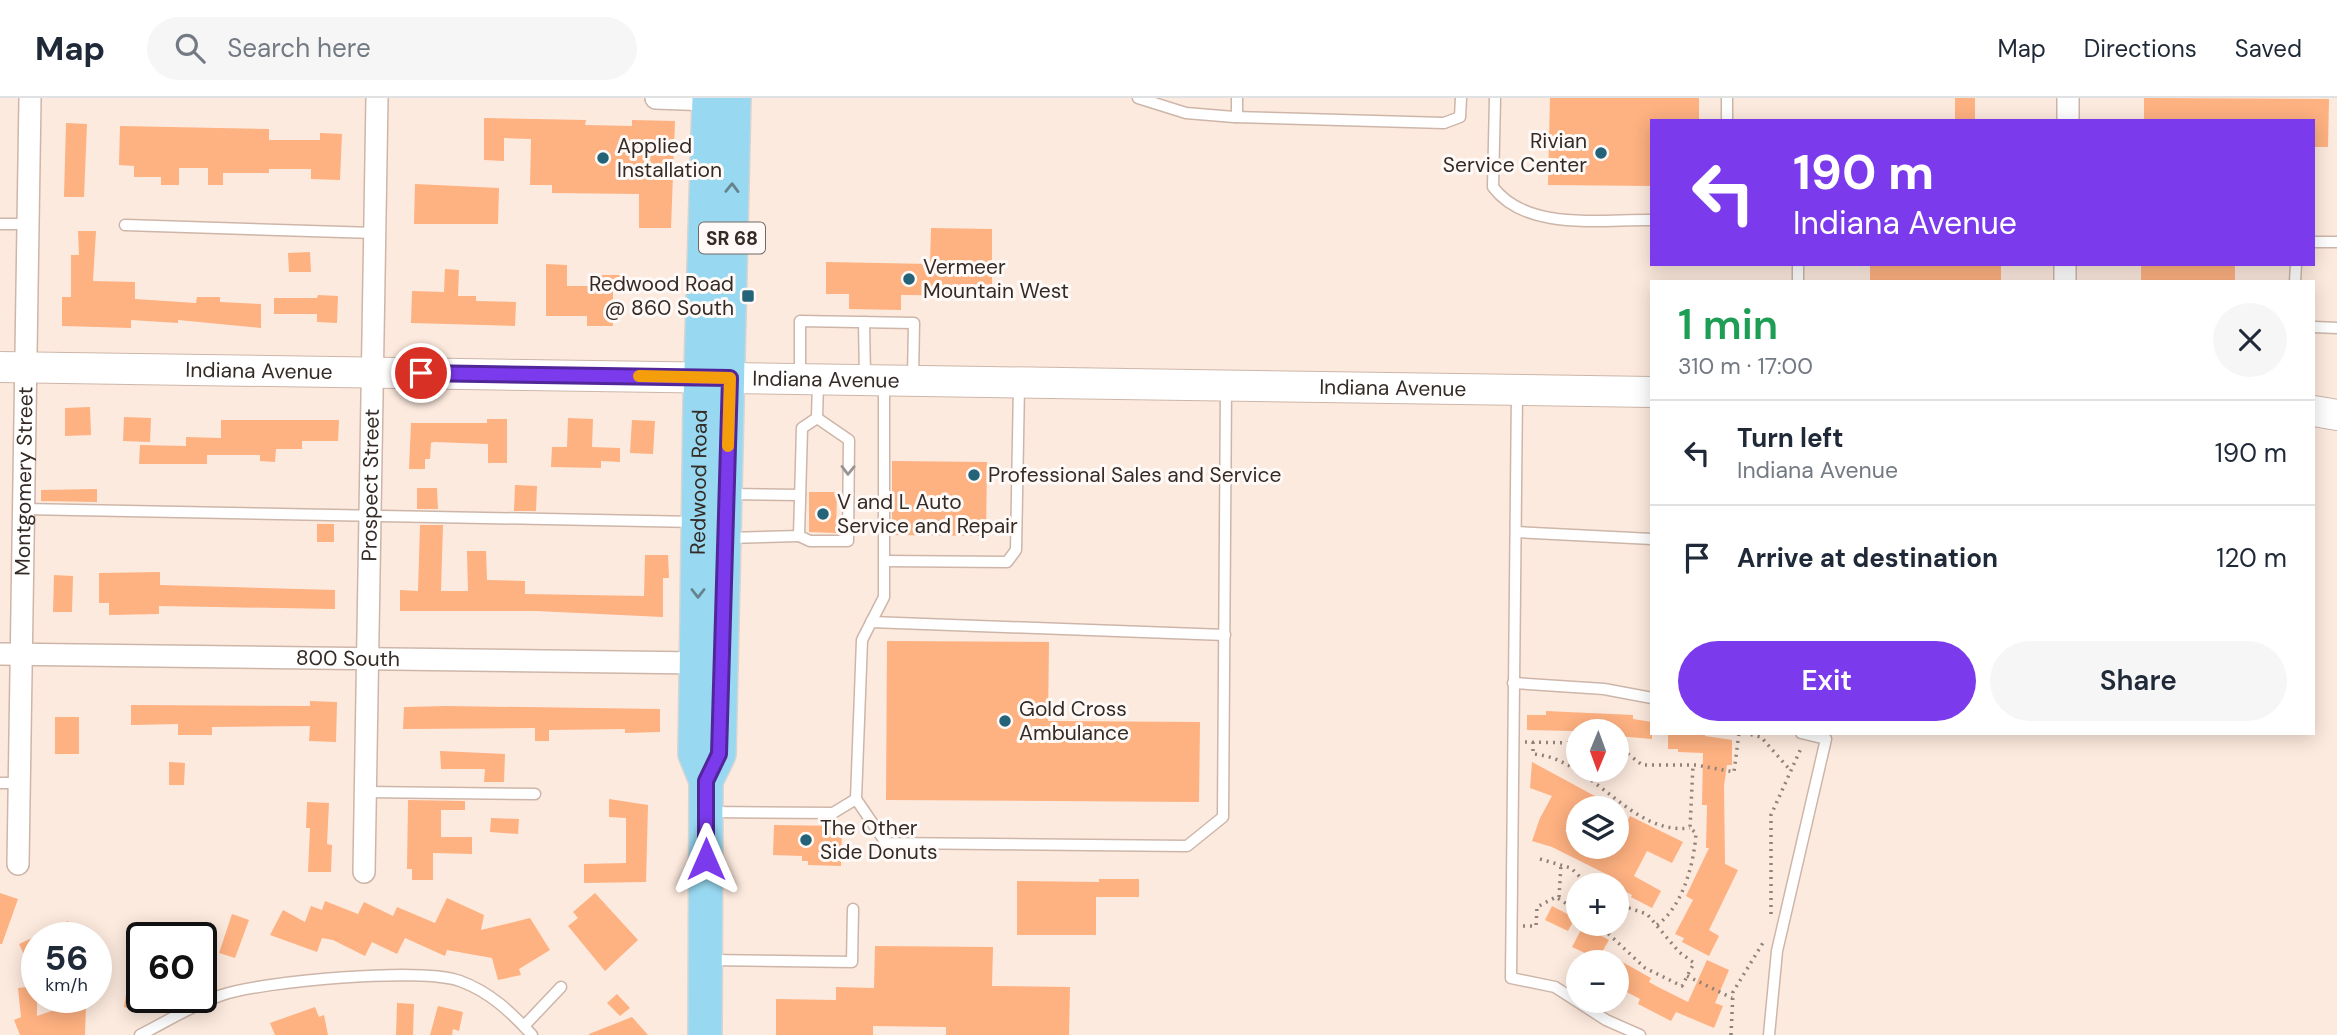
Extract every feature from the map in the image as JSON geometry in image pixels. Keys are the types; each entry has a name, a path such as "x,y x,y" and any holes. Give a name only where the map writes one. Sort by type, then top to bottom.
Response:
{"main road":[{"name":"Redwood Road","path":"706,796 719,754 712,530 717,99"},
{"name":"Redwood Road","path":"705,1035 706,796 695,754 698,663 712,530 726,494 715,378"}],"street":[{"name":"Montgomery Street","path":"18,864 10,783 22,654 24,509 13,367 29,224 30,98"},
{"name":"Prospect Street","path":"364,872 377,98"},
{"path":"656,98 717,99"},
{"path":"2068,98 2068,119"},
{"name":"Indiana Avenue","path":"13,367 1650,392"},
{"path":"2315,411 2337,415"},
{"name":"800 South","path":"0,654 698,663"}],"lane":[{"path":"1138,98 1186,113 1444,123 1460,117 1461,98"},
{"path":"1237,98 1237,117"},
{"path":"1495,98 1493,187 1502,199 1543,218 1650,220"},
{"path":"1727,98 1727,119"},
{"path":"0,223 29,224"},
{"path":"125,225 374,233"},
{"path":"2315,242 2337,242"},
{"path":"24,509 370,517 712,530 799,536 810,541 848,541 849,439 817,418 800,321 915,323 888,381"},
{"path":"864,322 888,381 885,561 884,597 862,640 856,799 886,843 1187,846 1223,817 1226,384"},
{"path":"2315,327 2337,328"},
{"path":"885,561 1007,562 1016,550 1019,382"},
{"path":"1517,390 1511,978 1555,987 1606,1020 1640,1035"},
{"path":"799,536 802,428 817,418"},
{"path":"726,494 800,495"},
{"path":"1516,533 1650,540"},
{"path":"871,622 1224,635"},
{"path":"1513,683 1604,689 1650,698"},
{"path":"1769,1035 1777,951 1826,738 1811,735"},
{"path":"365,792 534,794"},
{"path":"706,796 833,813 856,799"},
{"path":"706,960 852,962 853,909"},
{"path":"140,1035 222,995 323,978 415,977 458,980 495,998 528,1030 561,987"}],"path":[{"path":"1629,755 1642,765 1693,765 1734,772 1739,735"},
{"path":"1752,735 1761,737 1791,771"},
{"path":"1523,742 1566,743"},
{"path":"1533,742 1533,754 1544,755 1589,778 1637,813 1672,831 1690,828 1696,833 1695,851 1677,902 1671,914 1657,925"},
{"path":"1769,925 1771,816 1802,746"},
{"path":"1690,828 1693,765"},
{"path":"1540,859 1571,868 1576,873"},
{"path":"1559,897 1561,865"},
{"path":"1559,897 1566,902"},
{"path":"1536,926 1537,907 1559,897"},
{"path":"1611,936 1644,968 1682,986 1694,963 1679,952 1647,914 1629,908"},
{"path":"1731,1035 1734,992 1768,935"},
{"path":"1687,976 1733,999"}],"building":[{"name":"Rivian Service Center","path":"1550,98 1699,98 1699,119 1650,119 1650,186 1548,185"},
{"path":"1955,98 1975,98 1975,119 1955,119"},
{"path":"2144,98 2329,99 2328,147 2315,147 2315,119 2144,119"},
{"name":"Applied Installation","path":"484,118 586,120 585,125 632,126 632,120 675,121 671,228 639,228 639,194 552,193 552,185 530,185 531,139 504,138 504,161 484,160"},
{"path":"66,123 87,124 84,197 64,197"},
{"path":"120,126 269,129 269,140 320,140 320,133 342,134 340,180 311,179 311,169 269,169 269,173 223,173 223,185 208,185 208,168 179,168 179,185 161,185 161,177 134,177 134,166 119,165"},
{"path":"415,184 499,188 498,224 414,224"},
{"name":"Vermeer Mountain West","path":"931,228 992,229 992,296 901,295 901,310 849,309 849,294 826,294 826,262 930,264"},
{"path":"78,231 96,231 93,281 135,282 135,299 196,303 197,297 220,297 220,302 261,304 261,328 178,320 178,323 131,320 131,328 62,326 62,297 71,297 71,255 79,255"},
{"path":"310,252 311,272 289,272 288,253"},
{"path":"546,264 567,265 567,286 599,286 599,275 623,275 623,291 613,291 613,326 587,326 587,316 546,316"},
{"path":"1870,266 2001,266 2001,280 1870,280"},
{"path":"2141,266 2235,266 2235,280 2141,280"},
{"path":"445,269 459,270 458,296 476,296 476,301 516,302 515,326 411,323 412,291 444,292"},
{"path":"318,295 338,296 337,323 317,322 317,314 274,314 274,298 317,298"},
{"path":"90,407 91,435 65,436 65,408"},
{"path":"124,417 151,418 150,442 123,441"},
{"path":"568,418 593,419 592,447 620,448 620,462 601,461 601,468 551,467 552,447 567,447"},
{"path":"487,419 507,419 507,463 488,463 488,444 434,442 431,443 430,459 425,459 425,469 409,469 411,423 487,423"},
{"path":"221,420 339,420 338,441 302,441 302,449 276,449 275,462 260,461 260,455 207,455 207,464 139,464 140,445 186,446 186,437 221,438"},
{"path":"632,420 655,421 653,454 630,453"},
{"path":"892,461 987,462 986,536 892,535"},
{"path":"515,485 537,486 536,511 514,511"},
{"path":"417,488 437,488 438,509 417,509"},
{"path":"97,489 97,502 41,501 41,490"},
{"name":"V and L Auto Service and Repair","path":"809,492 837,492 836,533 809,532"},
{"path":"317,524 334,524 334,542 317,542"},
{"path":"420,525 443,525 441,591 468,591 467,551 486,551 487,580 525,581 525,594 644,596 645,555 668,555 669,578 663,578 663,617 536,611 400,611 400,590 418,591"},
{"path":"160,572 160,585 335,590 335,609 159,606 159,614 109,615 109,603 99,603 99,573"},
{"path":"54,575 73,576 72,612 53,612"},
{"name":"Gold Cross Ambulance","path":"887,641 1049,642 1048,721 1200,722 1199,802 886,800"},
{"path":"310,701 337,702 336,742 309,741 310,726 212,727 212,735 178,735 178,724 131,725 131,705 310,706"},
{"path":"404,707 660,709 660,732 625,733 625,729 549,730 549,741 535,741 535,728 403,729"},
{"path":"1546,711 1633,715 1633,719 1650,722 1652,739 1629,737 1629,719 1566,719 1566,731 1527,730 1527,715 1546,715"},
{"path":"55,717 79,717 79,754 55,754"},
{"path":"1668,735 1705,735 1732,740 1732,765 1727,765 1724,786 1725,864 1738,870 1709,930 1719,936 1709,956 1682,942 1684,938 1675,934 1693,900 1686,896 1709,848 1706,848 1707,805 1702,805 1703,753 1668,749"},
{"path":"440,751 505,754 504,782 484,782 485,769 441,769"},
{"path":"169,762 185,763 184,785 169,785"},
{"path":"1532,762 1595,796 1566,796 1566,854 1532,841 1552,796 1530,788"},
{"path":"609,799 648,805 646,882 584,883 584,864 626,863 626,818 609,817"},
{"path":"408,800 465,801 465,810 441,810 441,837 472,837 472,854 433,853 433,880 412,880 412,869 407,869"},
{"path":"307,802 329,803 327,844 332,845 331,872 308,872 310,828 306,828"},
{"path":"1630,816 1683,842 1672,863 1647,851 1634,876 1661,891 1652,908 1631,897 1629,873 1604,873 1576,859 1629,859"},
{"path":"491,818 519,819 518,834 490,832"},
{"path":"774,825 842,826 841,866 808,865 808,861 802,861 802,856 773,855"},
{"path":"1099,879 1139,879 1139,897 1096,897 1096,935 1017,935 1017,881 1099,882"},
{"path":"0,893 18,899 2,944 0,944"},
{"path":"595,893 638,940 605,971 568,926 578,918 573,912"},
{"path":"447,898 484,915 481,930 530,918 550,950 519,969 521,975 498,980 492,958 447,950 445,956 405,938 397,954 372,942 365,956 333,940 322,938 317,952 270,935 283,910 305,922 311,906 322,910 325,901 358,914 364,902 393,916 397,907 435,923"},
{"path":"1552,906 1566,913 1566,930 1545,920"},
{"path":"232,914 249,920 235,958 219,953"},
{"path":"1578,936 1602,936 1609,940 1603,950 1578,950 1572,947"},
{"path":"875,946 993,947 992,986 1070,987 1069,1035 946,1035 946,1027 873,1026 873,1035 776,1035 776,999 836,1000 836,987 874,988"},
{"path":"1707,960 1729,970 1715,1003 1723,1006 1714,1028 1676,1012 1671,1021 1638,1004 1640,999 1629,993 1629,966 1651,978 1649,982 1688,1002"},
{"path":"18,988 21,988 21,1013 37,1013 37,1016 46,1013 86,1013 85,1035 20,1035 14,1020 21,1017"},
{"path":"617,994 630,1008 620,1016 607,1003"},
{"path":"397,1003 414,1004 413,1035 396,1035"},
{"path":"438,1006 463,1012 459,1031 453,1029 452,1035 430,1035"},
{"path":"315,1007 319,1017 324,1015 328,1035 275,1035 270,1023"},
{"path":"632,1017 648,1035 589,1035 589,1034"}],"slow traffic":[{"path":"639,376 730,378 728,446"}],"place":[{"name":"Rivian Service Center","path":"1601,153"},
{"name":"Applied Installation","path":"603,158"},
{"name":"Vermeer Mountain West","path":"909,279"},
{"name":"Redwood Road @ 860 South","path":"748,296"},
{"name":"Professional Sales and Service","path":"974,475"},
{"name":"V and L Auto Service and Repair","path":"823,514"},
{"name":"Gold Cross Ambulance","path":"1005,721"},
{"name":"The Other Side Donuts","path":"806,840"}],"route":[{"path":"421,373 730,378 719,754 706,781 706,859"}]}
